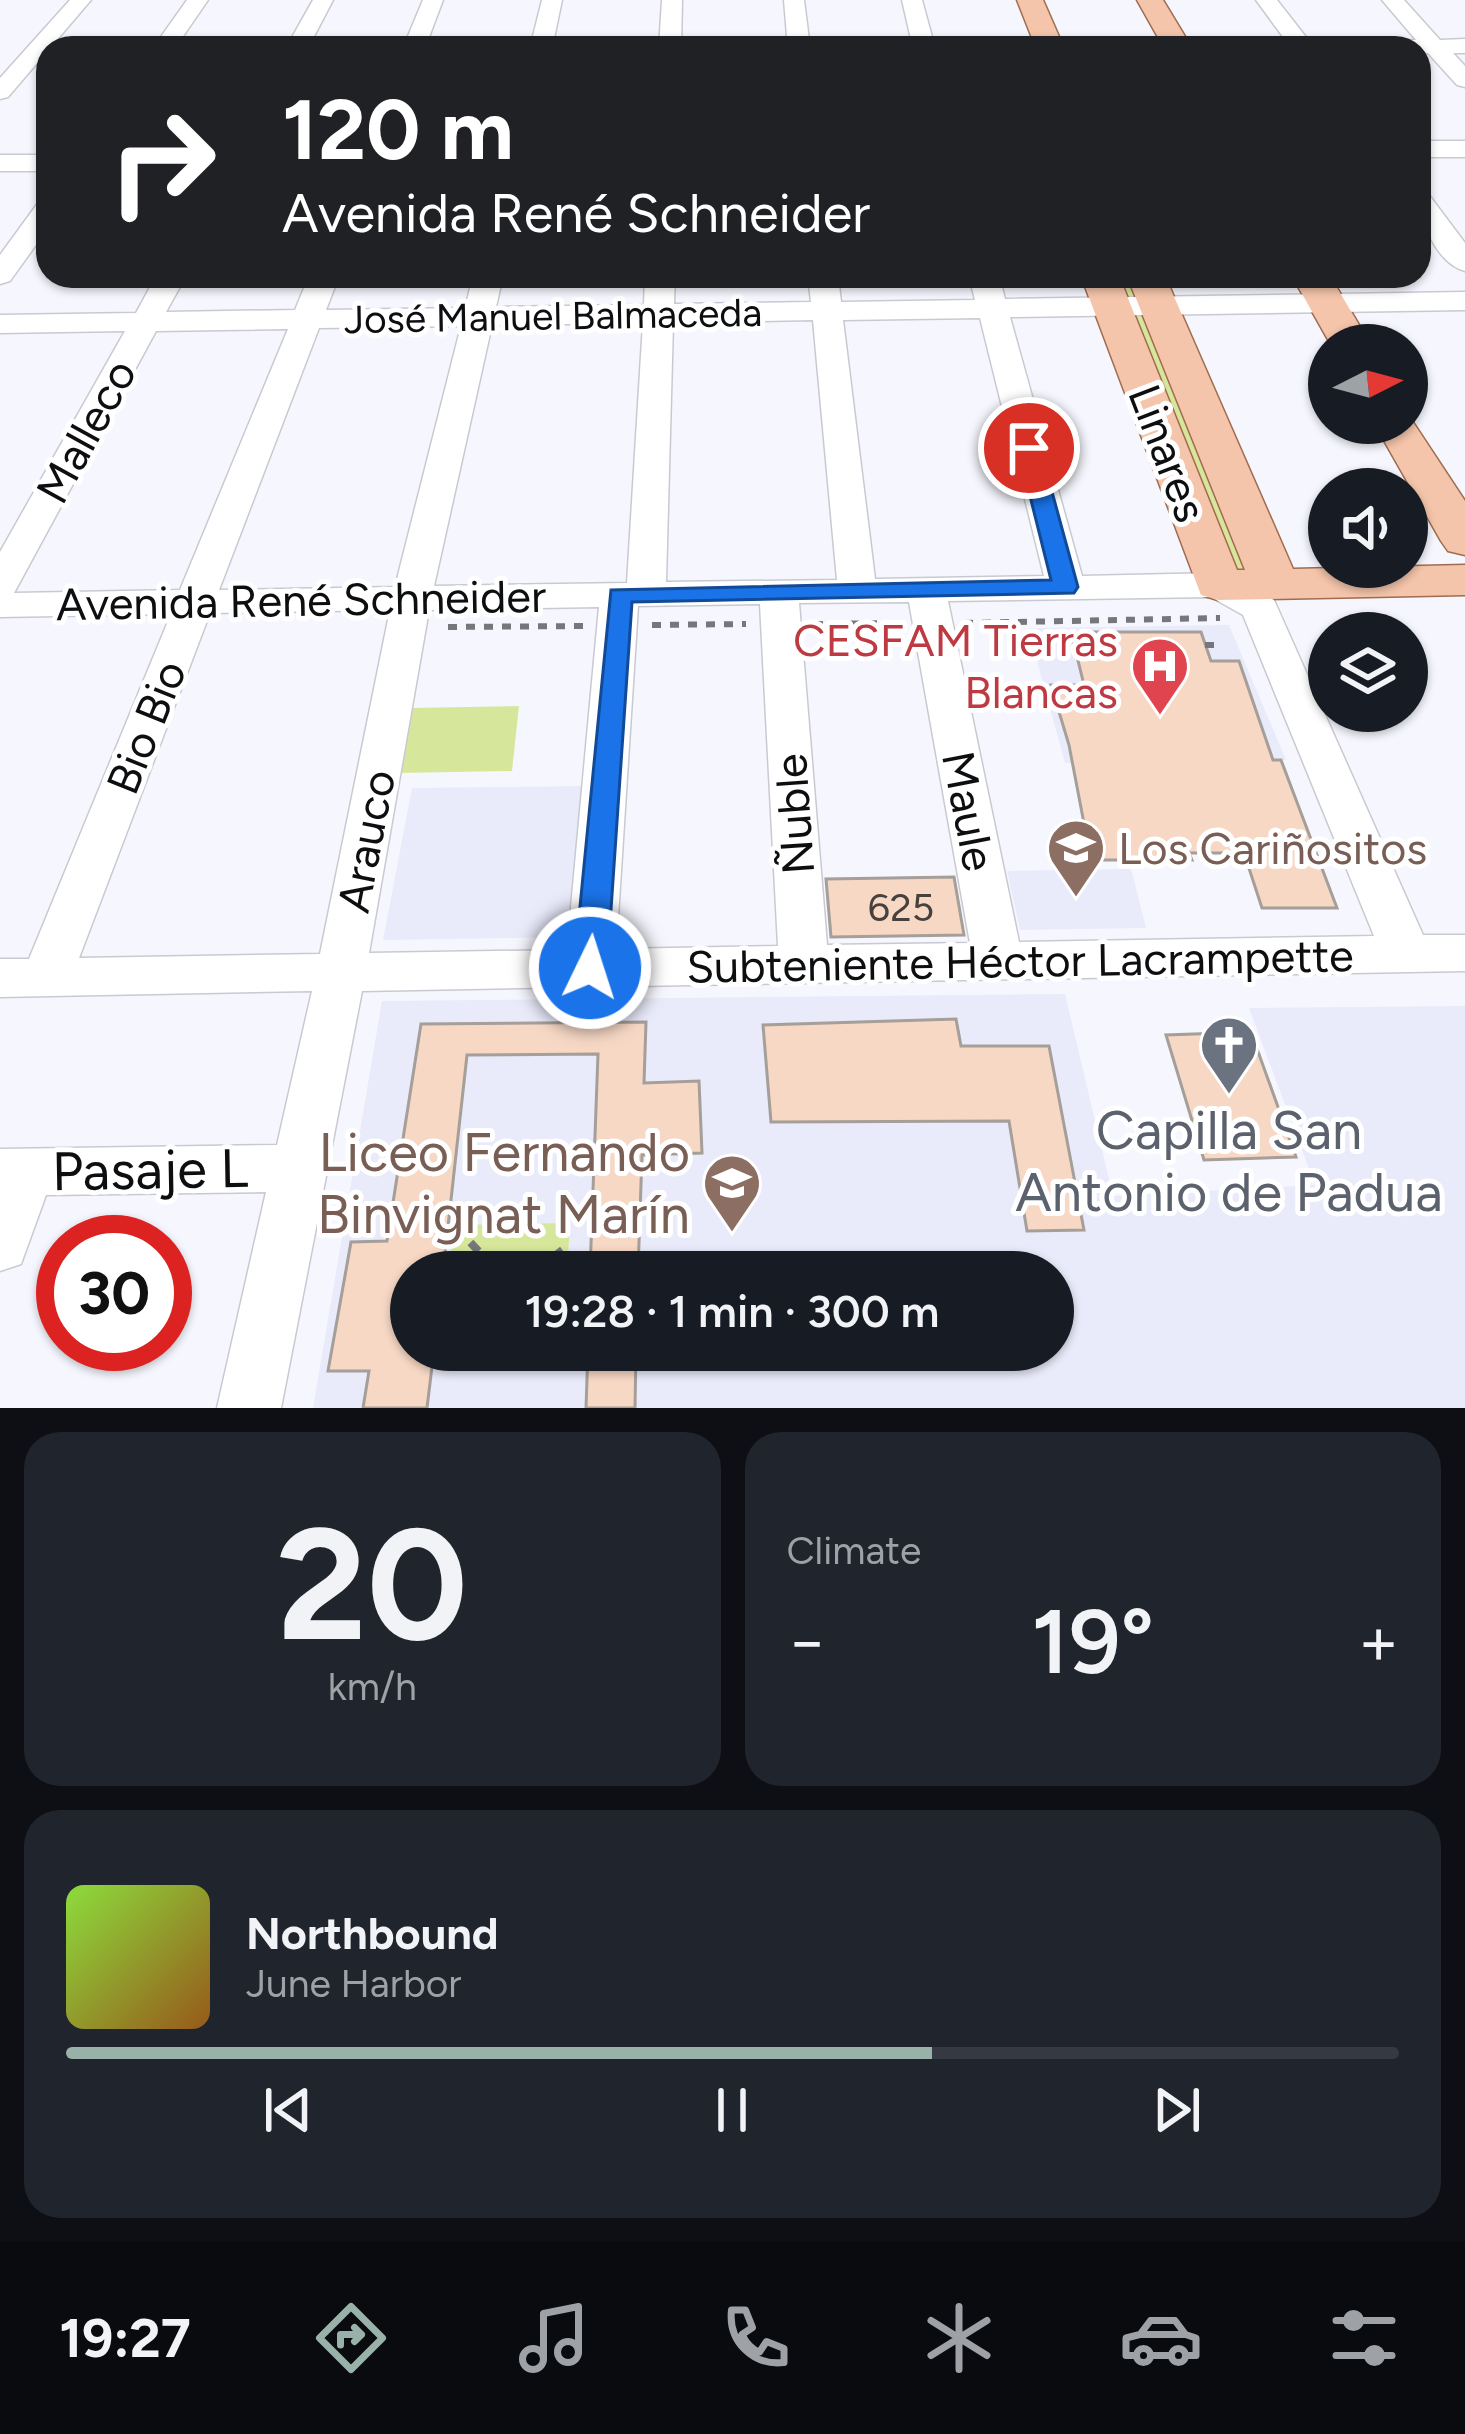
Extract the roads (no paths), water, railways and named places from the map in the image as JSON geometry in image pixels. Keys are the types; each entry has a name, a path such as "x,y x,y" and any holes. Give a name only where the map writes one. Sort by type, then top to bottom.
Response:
{"main road":[{"path":"1030,0 1045,36"},
{"path":"1150,0 1171,36"},
{"path":"1319,290 1339,324"},
{"name":"Linares","path":"1106,291 1251,592"},
{"name":"Linares","path":"1152,291 1251,592"},
{"path":"1408,444 1465,541"},
{"name":"Avenida René Schneider","path":"1251,592 1465,580"}],"street":[{"path":"54,36 81,0"},
{"path":"172,36 198,0"},
{"path":"304,36 323,0"},
{"path":"419,36 433,0"},
{"path":"544,36 552,0"},
{"path":"670,36 672,0"},
{"path":"794,0 798,36"},
{"path":"912,0 921,36"},
{"path":"1266,0 1293,36"},
{"path":"1392,0 1426,36"},
{"path":"1431,42 1465,80"},
{"path":"1431,46 1465,46"},
{"path":"0,58 36,57"},
{"path":"0,92 36,60"},
{"path":"1431,149 1465,149"},
{"path":"0,163 36,163"},
{"path":"1431,217 1465,262"},
{"path":"0,275 36,225"},
{"name":"Malleco","path":"0,586 164,288"},
{"name":"Bio Bio","path":"24,978 195,602 319,288"},
{"name":"Arauco","path":"249,1408 341,972 412,598 485,288"},
{"path":"590,968 633,595 659,288"},
{"path":"825,288 857,591"},
{"name":"José Manuel Balmaceda","path":"0,324 827,311 988,292 1319,290 1465,302"},
{"path":"988,292 1066,587"},
{"name":"Avenida René Schneider","path":"0,605 1066,587 1251,592"},
{"name":"Maule","path":"926,590 998,961"},
{"name":"Ñuble","path":"779,592 805,964"},
{"name":"Linares","path":"1251,592 1406,954"},
{"name":"Subteniente Héctor Lacrampette","path":"24,978 1465,953"},
{"name":"Pasaje L","path":"13,1172 300,1168"},
{"path":"0,1246 13,1172"}],"place":[{"name":"CESFAM Tierras Blancas","path":"1160,717"},
{"name":"Los Cariñositos","path":"1076,899"},
{"name":"Capilla San Antonio de Padua","path":"1229,1096"},
{"name":"Liceo Fernando Binvignat Marín","path":"732,1234"}]}
